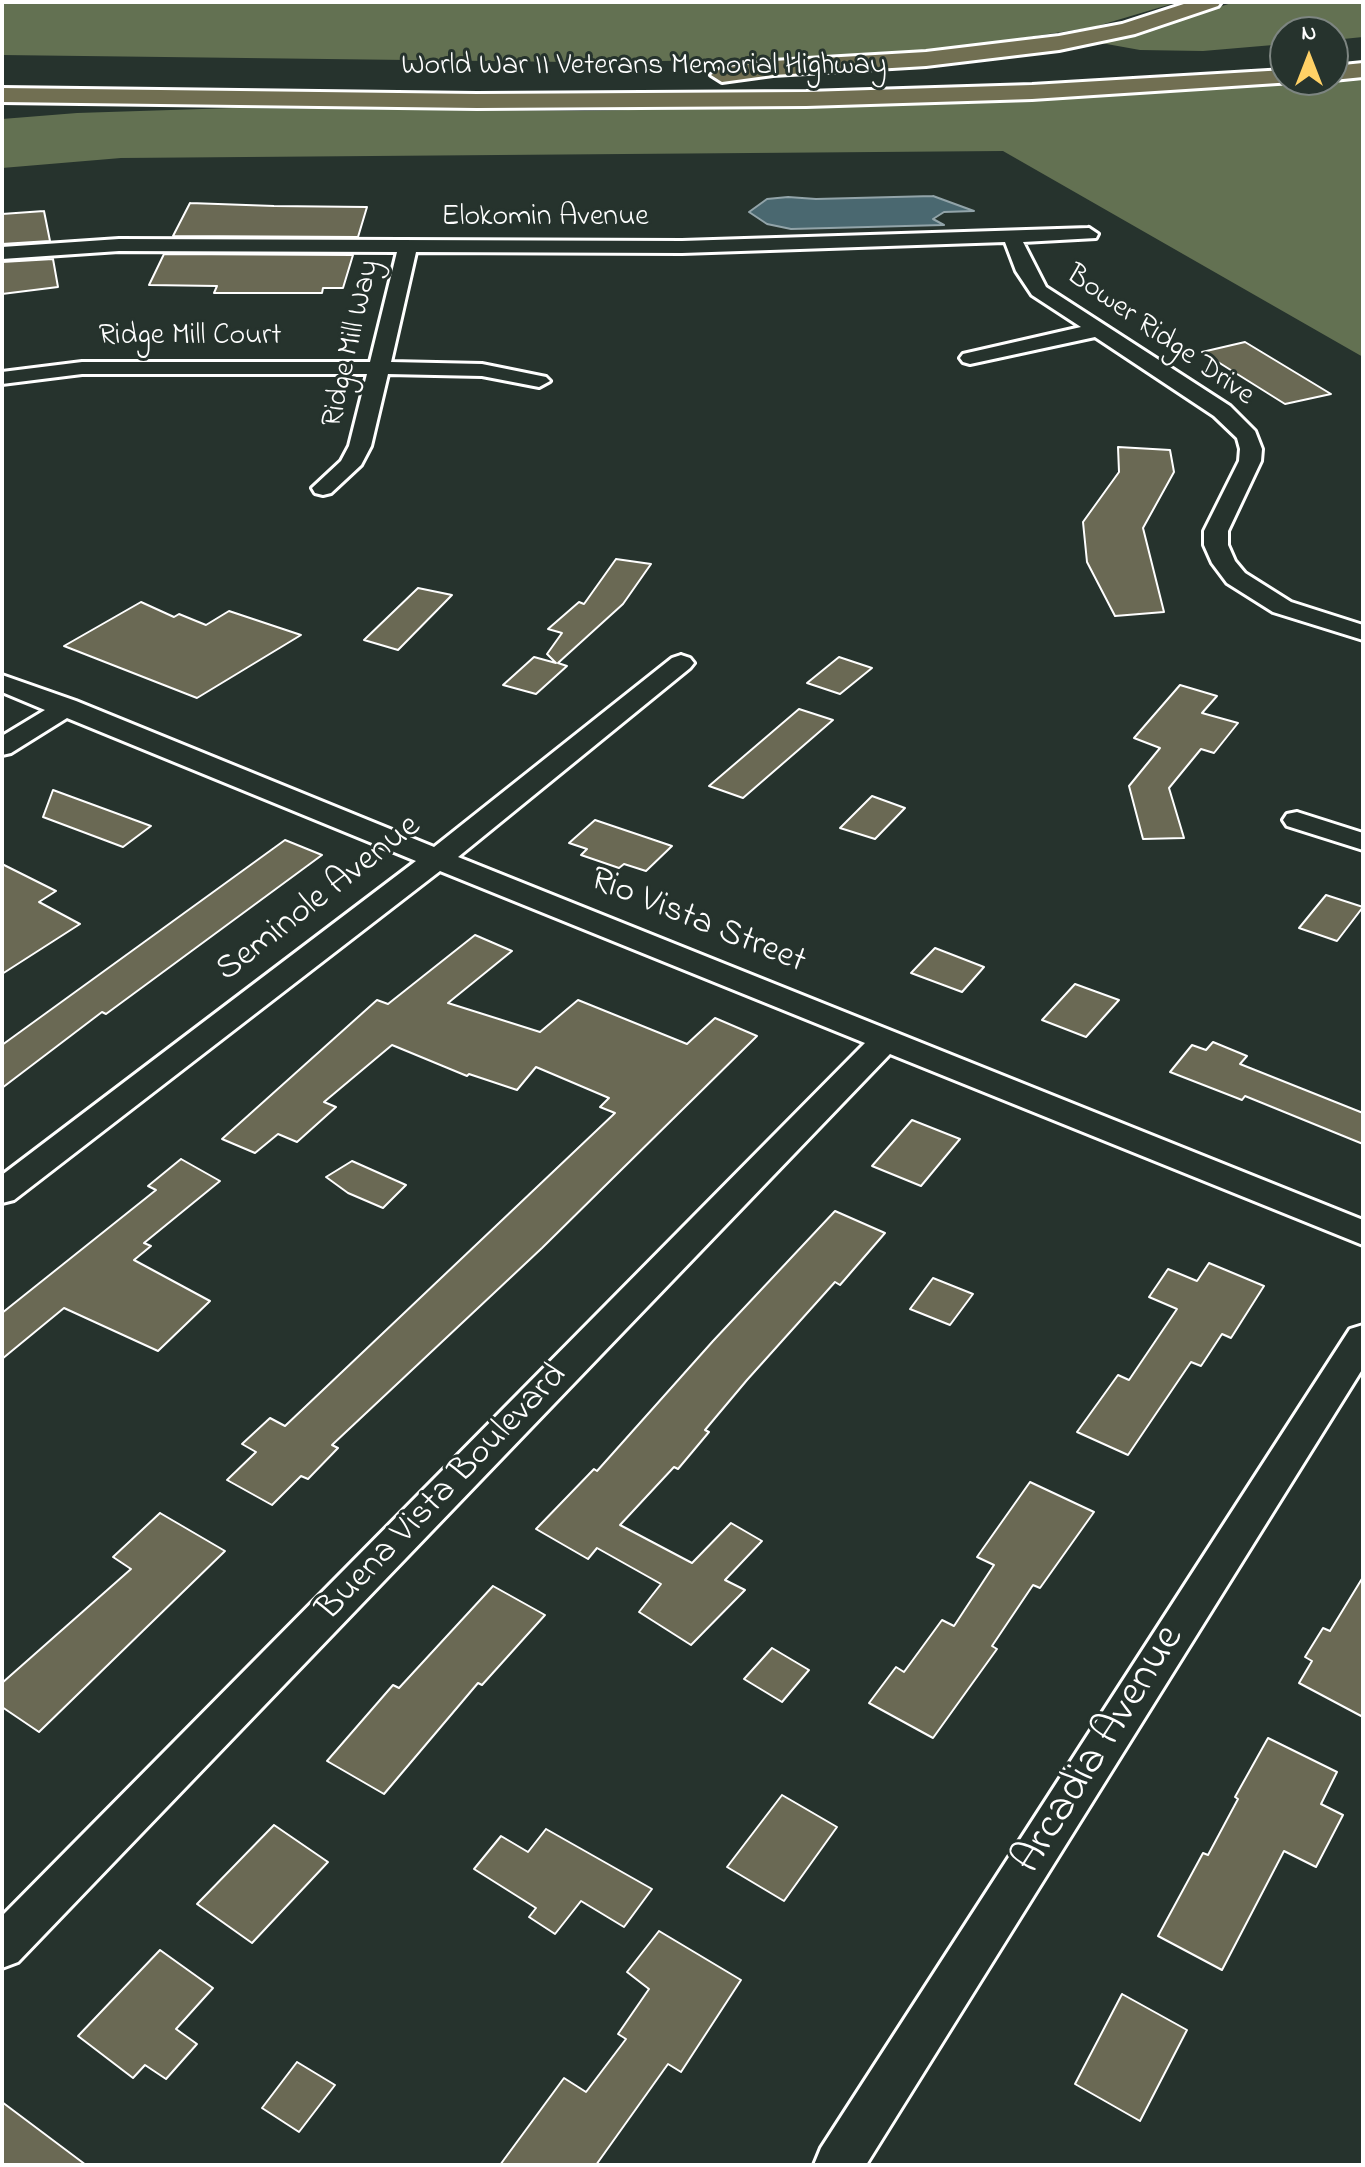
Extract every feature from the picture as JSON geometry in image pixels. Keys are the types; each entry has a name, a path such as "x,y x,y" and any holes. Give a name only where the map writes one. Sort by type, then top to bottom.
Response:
{"highway":[{"path":"722,75 773,68 926,59 1059,43 1127,29 1211,2"},
{"path":"722,75 1047,67"},
{"name":"World War II Veterans Memorial Highway","path":"693,75 722,75"},
{"name":"World War II Veterans Memorial Highway","path":"2,95 530,102 806,99 1032,92 1269,78"},
{"path":"2,113 281,99"}],"street":[{"name":"Elokomin Avenue","path":"2,253 119,245 682,247 1089,234"},
{"name":"Bower Ridge Drive","path":"1012,237 1026,271 1039,291 1222,411 1247,436 1251,449 1250,461 1216,531 1216,545 1224,563 1236,578 1282,607 1363,633"},
{"name":"Ridge Mill Way","path":"323,488 350,465 360,446 408,246"},
{"path":"970,358 1097,330"},
{"name":"Ridge Mill Court","path":"2,378 82,368 379,368 482,370 539,381"},
{"name":"Seminole Avenue","path":"2,1192 437,859 681,663"},
{"name":"Rio Vista Street","path":"2,683 1363,1233"},
{"path":"2,747 67,707"},
{"path":"1297,820 1363,842"},
{"name":"Buena Vista Boulevard","path":"2,1947 885,1041"},
{"name":"Arcadia Avenue","path":"838,2165 1363,1338"}],"green space":[{"path":"2,2 1178,2 1094,27 944,50 832,59 570,62 2,55"},
{"path":"1235,2 1363,2 1363,37 1349,38 1349,16 1269,16 1269,45 1203,51 1140,50 1101,43"},
{"path":"1363,78 1363,357 1003,151 121,158 2,168 2,119 77,113 233,108 583,111 986,102 1269,84 1269,96 1349,96 1349,79"}],"water":[{"path":"933,196 974,211 944,212 933,219 944,225 791,229 767,224 749,212 767,199 788,197"}],"building":[{"path":"190,203 367,207 358,237 173,236"},
{"path":"44,211 50,241 2,244 2,214"},
{"path":"164,254 353,255 343,288 323,288 322,293 214,293 217,286 149,285"},
{"path":"53,259 58,287 2,294 2,262"},
{"path":"1245,342 1331,394 1285,404 1202,352"},
{"path":"1118,447 1170,450 1174,472 1143,528 1164,612 1115,616 1087,562 1083,522 1119,472"},
{"path":"616,559 651,564 623,604 558,663 567,666 536,694 503,685 534,657 556,663 547,654 562,633 548,629 579,602 584,604"},
{"path":"418,588 452,595 398,650 364,640"},
{"path":"141,602 174,617 179,614 206,625 229,611 301,635 197,698 64,646"},
{"path":"839,657 872,668 840,694 807,683"},
{"path":"1180,685 1217,696 1202,713 1238,723 1214,753 1201,749 1169,788 1184,838 1143,839 1129,786 1160,748 1134,738"},
{"path":"799,709 833,720 743,798 709,786"},
{"path":"53,790 151,826 123,847 43,817"},
{"path":"872,796 905,808 875,839 840,828"},
{"path":"595,820 672,846 646,871 624,864 619,868 581,855 587,849 569,843"},
{"path":"285,840 322,855 106,1014 102,1012 2,1088 2,1045"},
{"path":"2,864 56,891 39,902 80,924 2,974"},
{"path":"1326,895 1363,907 1337,941 1299,928"},
{"path":"475,935 512,951 448,1003 540,1032 578,1000 687,1044 715,1018 757,1036 542,1248 332,1445 338,1448 308,1479 301,1476 272,1505 227,1480 256,1452 242,1444 270,1418 285,1426 615,1113 600,1107 609,1098 536,1067 517,1090 469,1074 467,1076 392,1045 324,1102 336,1107 297,1142 278,1134 255,1153 222,1139 377,1000 388,1004"},
{"path":"935,948 984,967 962,992 911,973"},
{"path":"1075,984 1119,1000 1086,1037 1042,1020"},
{"path":"1213,1042 1247,1056 1240,1064 1363,1113 1363,1144 1245,1096 1242,1100 1170,1072 1192,1045 1206,1050"},
{"path":"912,1120 960,1139 921,1186 872,1166"},
{"path":"181,1159 220,1181 144,1243 151,1246 134,1260 210,1301 158,1351 64,1308 2,1359 2,1313 156,1190 148,1186"},
{"path":"352,1161 406,1185 383,1208 348,1193 326,1177"},
{"path":"835,1211 885,1233 840,1285 835,1282 747,1380 705,1430 709,1432 678,1469 674,1467 620,1525 692,1563 731,1523 762,1541 725,1580 745,1590 691,1645 639,1612 661,1584 597,1548 588,1559 536,1529 594,1469 597,1471"},
{"path":"1209,1263 1264,1286 1231,1338 1222,1334 1201,1366 1191,1362 1128,1455 1077,1432 1118,1375 1129,1380 1177,1309 1149,1297 1168,1269 1197,1281"},
{"path":"933,1278 973,1294 950,1325 910,1309"},
{"path":"1030,1482 1094,1512 1040,1588 1033,1585 992,1646 997,1649 933,1738 869,1703 896,1667 904,1672 942,1620 954,1626 994,1565 977,1557"},
{"path":"160,1513 225,1551 39,1732 2,1707 2,1683 131,1569 113,1557"},
{"path":"1363,1577 1363,1717 1299,1683 1312,1661 1305,1657 1323,1628 1330,1631"},
{"path":"493,1586 545,1615 482,1685 478,1683 384,1794 327,1761 393,1685 399,1688"},
{"path":"772,1648 809,1670 782,1702 744,1679"},
{"path":"1268,1738 1337,1772 1321,1804 1343,1815 1316,1867 1284,1851 1222,1970 1158,1936 1203,1853 1208,1855 1238,1799 1235,1797"},
{"path":"782,1795 837,1827 784,1901 727,1867"},
{"path":"274,1825 328,1862 252,1943 197,1904"},
{"path":"546,1829 652,1889 624,1927 581,1901 555,1934 529,1917 536,1908 474,1869 501,1836 528,1852"},
{"path":"659,1931 741,1980 681,2072 668,2064 596,2165 500,2165 564,2078 586,2092 626,2039 618,2034 649,1989 627,1972"},
{"path":"160,1950 213,1988 176,2029 197,2044 166,2079 145,2065 133,2078 78,2036"},
{"path":"1122,1994 1187,2030 1140,2121 1075,2084"},
{"path":"297,2062 335,2085 299,2132 262,2108"},
{"path":"2,2102 86,2165 2,2165"}]}
